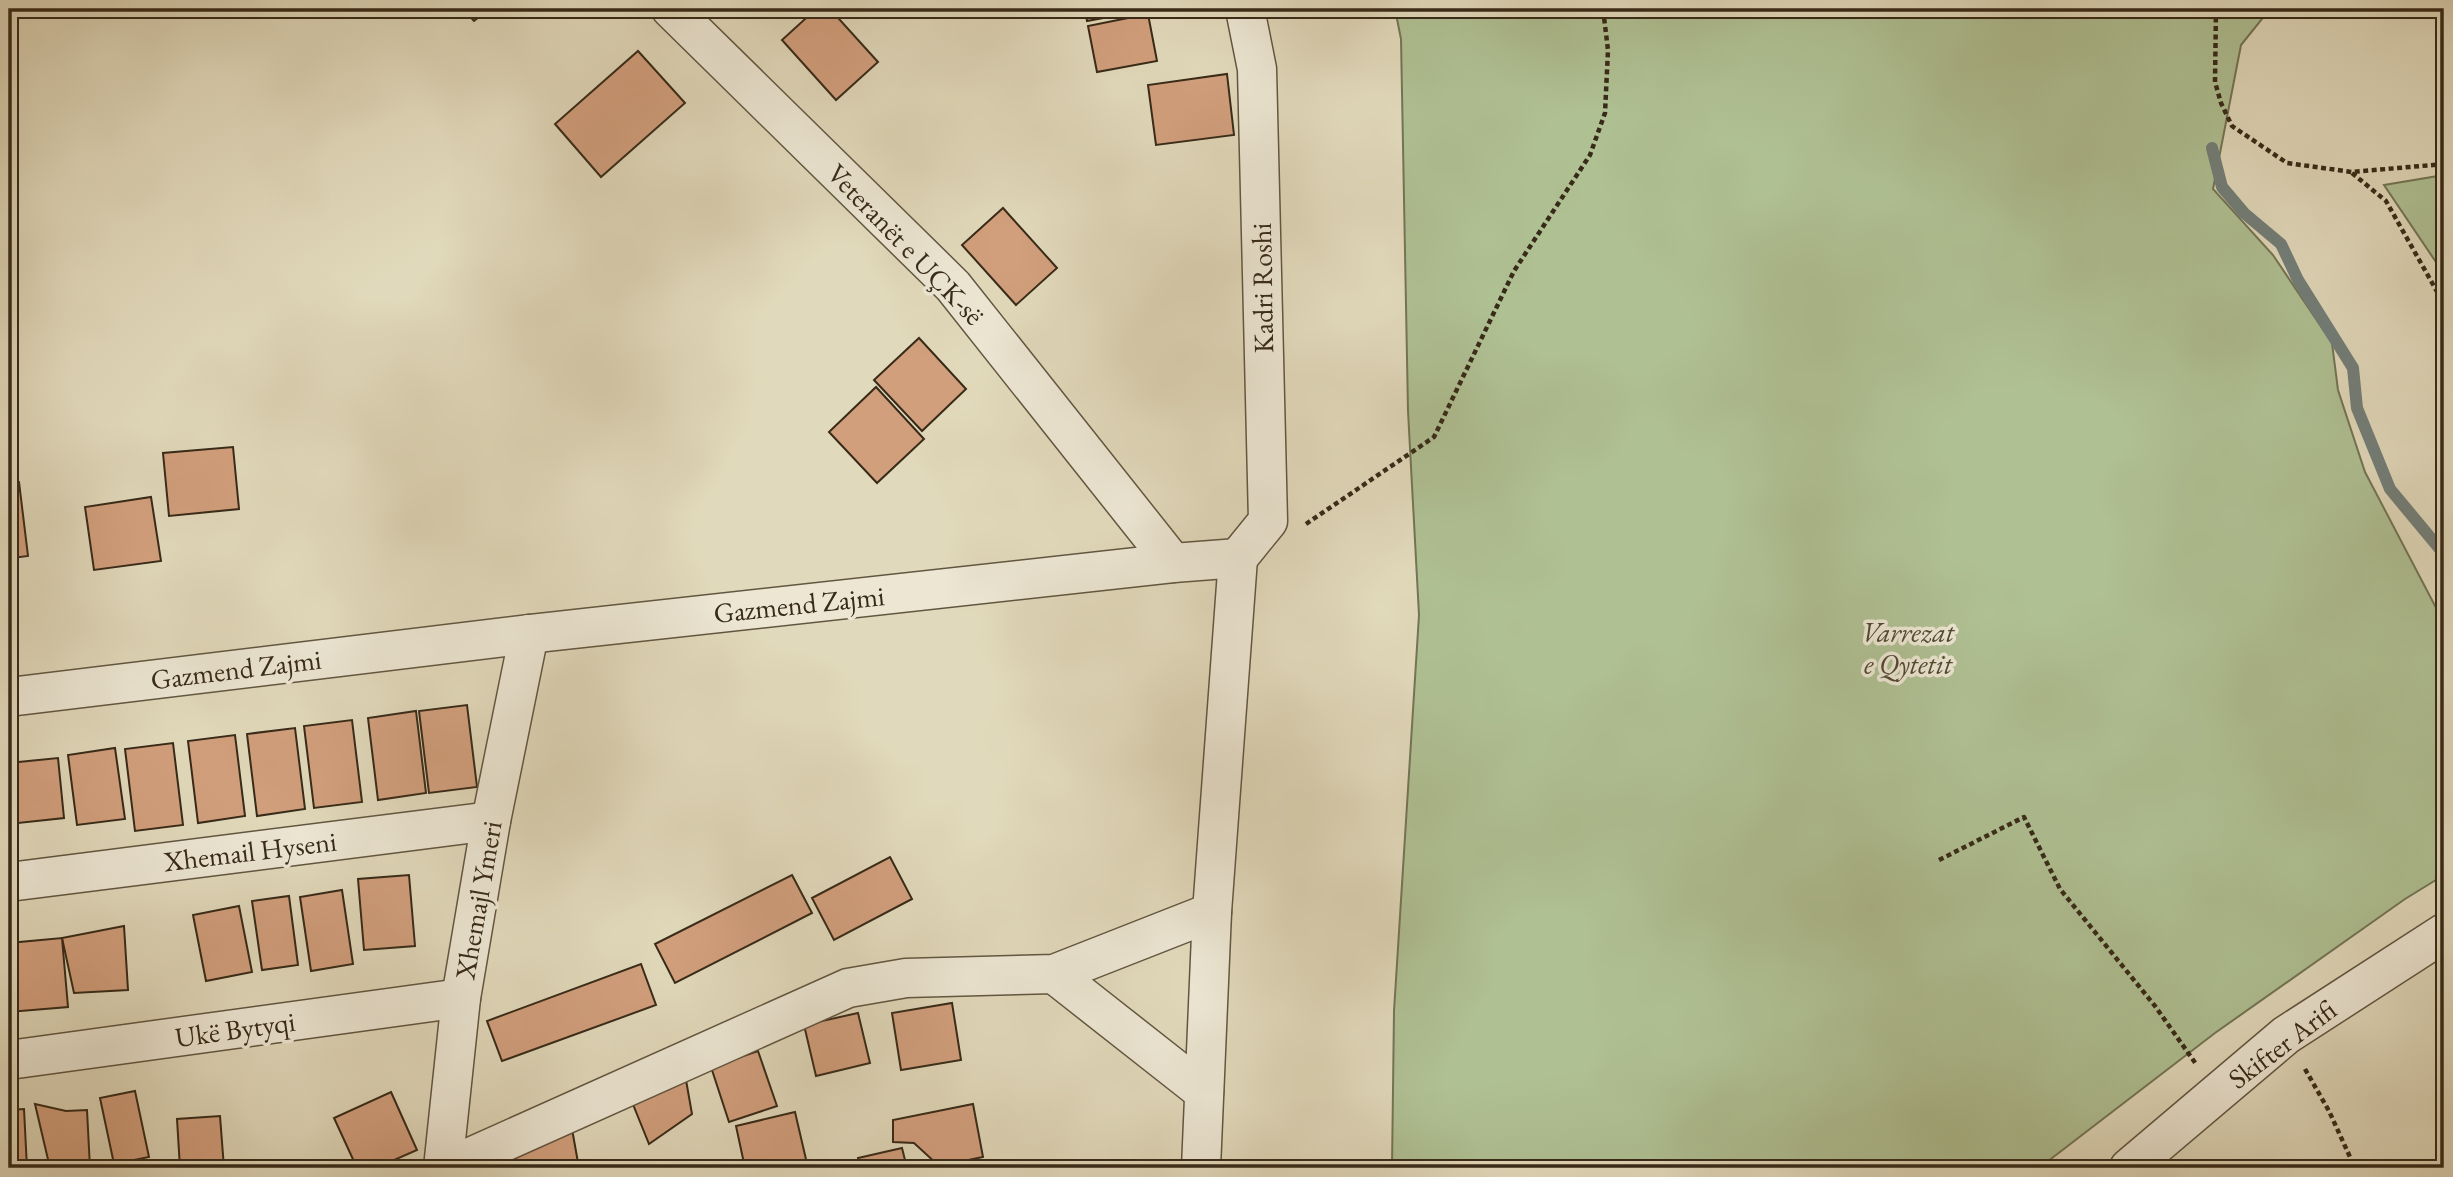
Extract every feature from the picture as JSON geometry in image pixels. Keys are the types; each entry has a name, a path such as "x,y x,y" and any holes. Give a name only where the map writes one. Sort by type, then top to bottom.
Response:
{"street":[{"name":"Veteranët e UÇK-së","path":"671,9 953,286 1173,563"},
{"name":"Kadri Roshi","path":"1238,558 1268,521 1256,69 1245,9"},
{"name":"Gazmend Zajmi","path":"9,697 529,634 1238,558"},
{"path":"1201,1168 1212,912 1238,558"},
{"name":"Xhemajl Ymeri","path":"444,1168 461,998 491,821 529,634"},
{"name":"Xhemail Hyseni","path":"9,882 491,821"},
{"path":"444,1168 848,988 906,978 1054,974 1212,912"},
{"name":"Skifter Arifi","path":"2129,1168 2286,1035 2444,933"},
{"path":"1054,974 1204,1092"},
{"name":"Ukë Bytyqi","path":"9,1060 461,998"}],"path":[{"path":"1301,527 1434,438 1514,271 1590,155 1605,113 1608,50 1603,9"},
{"path":"2216,9 2215,82 2232,126 2287,163 2352,172 2444,164"},
{"path":"2352,172 2386,201 2444,304"},
{"path":"1939,860 2024,817 2060,889 2155,1006 2202,1073"},
{"path":"2286,1035 2329,1111 2355,1168"}],"green space":[{"name":"Varrezat e Qytetit","path":"1395,9 2270,9 2241,45 2213,189 2273,255 2332,343 2338,390 2365,472 2444,623 2444,875 2405,899 2215,1033 2039,1168 1392,1168 1394,1011 1419,615 1408,411 1401,39"},
{"path":"2444,175 2444,274 2384,185"}],"building":[{"path":"463,9 489,9 474,21"},
{"path":"816,9 830,9 878,62 836,100 782,40"},
{"path":"1085,9 1147,9 1147,10 1087,21"},
{"path":"1148,14 1157,61 1097,72 1088,26"},
{"path":"638,51 685,103 601,177 555,124"},
{"path":"1227,74 1234,135 1156,145 1148,85"},
{"path":"1003,208 1057,268 1016,305 962,245"},
{"path":"919,338 966,389 922,431 874,380"},
{"path":"876,387 924,439 877,483 829,432"},
{"path":"233,447 239,509 169,516 163,453"},
{"path":"19,482 28,556 12,558 15,576 9,577 9,483"},
{"path":"151,497 161,561 94,570 85,507"},
{"path":"467,705 477,787 429,793 419,711"},
{"path":"416,711 426,793 378,800 368,718"},
{"path":"352,720 362,802 314,808 304,726"},
{"path":"295,728 305,809 257,816 247,734"},
{"path":"235,735 245,816 198,823 188,741"},
{"path":"173,743 183,825 135,831 125,749"},
{"path":"115,748 125,819 77,825 68,755"},
{"path":"58,758 64,818 9,824 9,763"},
{"path":"890,857 912,899 834,940 812,898"},
{"path":"409,875 415,946 364,950 358,879"},
{"path":"792,875 812,913 675,983 655,944"},
{"path":"342,890 353,964 311,971 300,897"},
{"path":"289,896 298,965 262,970 252,901"},
{"path":"239,906 252,972 206,981 193,915"},
{"path":"124,926 128,990 74,993 62,938"},
{"path":"62,938 68,1007 9,1012 9,943"},
{"path":"641,964 656,1005 502,1061 487,1021"},
{"path":"952,1003 961,1060 901,1070 892,1013"},
{"path":"858,1013 870,1063 816,1076 804,1025"},
{"path":"758,1051 777,1106 729,1122 711,1067"},
{"path":"683,1063 692,1114 649,1144 630,1097"},
{"path":"135,1091 149,1157 114,1164 100,1098"},
{"path":"391,1092 417,1150 376,1168 357,1168 334,1118"},
{"path":"35,1104 66,1111 87,1110 90,1168 50,1168"},
{"path":"973,1104 983,1157 939,1166 914,1143 893,1142 893,1120"},
{"path":"24,1109 27,1168 9,1168 9,1110"},
{"path":"795,1112 808,1168 774,1168 773,1162 745,1168 736,1126"},
{"path":"220,1116 224,1168 180,1168 177,1119"},
{"path":"572,1129 579,1168 518,1168 513,1149"},
{"path":"902,1148 907,1168 860,1168 858,1158"}],"waterway":[{"path":"2212,148 2222,187 2244,213 2281,244 2298,280 2353,368 2357,408 2390,489 2444,554"}]}
